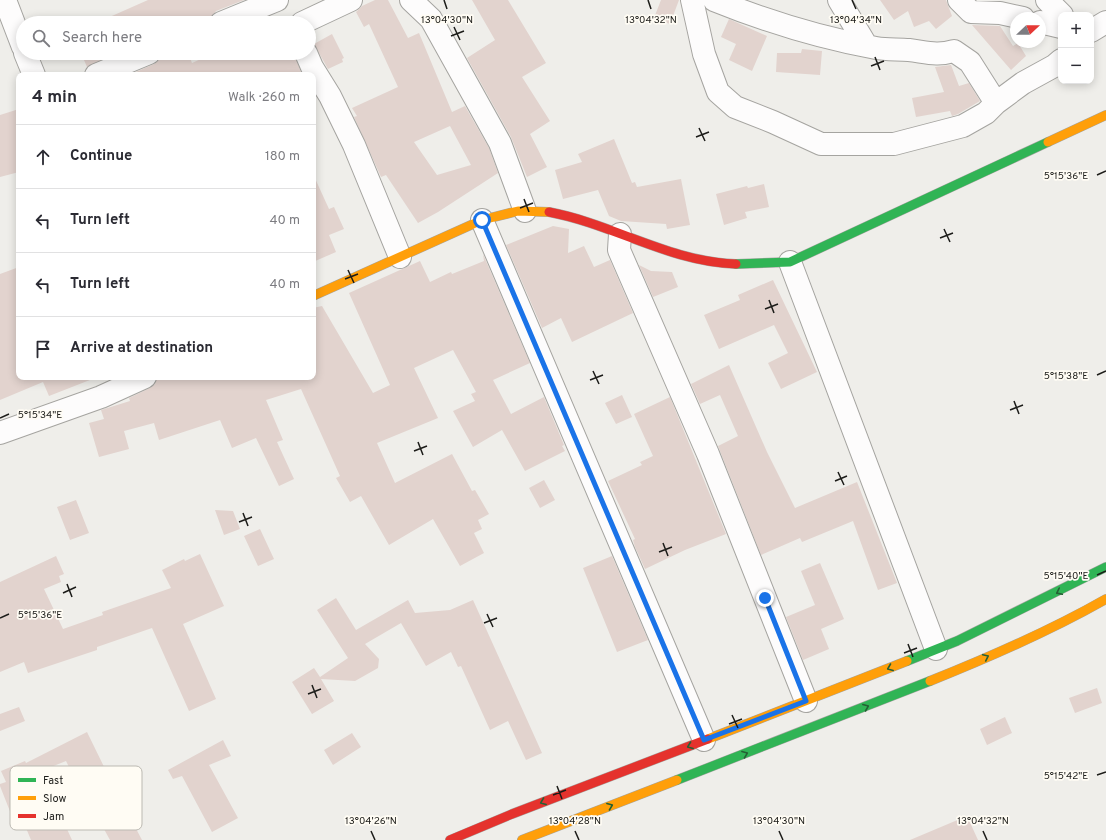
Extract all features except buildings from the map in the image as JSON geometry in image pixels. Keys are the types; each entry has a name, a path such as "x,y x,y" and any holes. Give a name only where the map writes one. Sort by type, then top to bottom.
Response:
{"main road":[{"path":"316,295 482,220 505,213 525,211 555,213 620,234 651,246 706,261 738,263 790,262 1106,114"},
{"path":"450,840 519,811 806,701 936,649 1058,592 1106,567"},
{"path":"522,840 958,670 1076,616 1106,599"}],"street":[{"path":"5,0 16,29"},
{"path":"238,16 277,0"},
{"path":"285,0 291,16"},
{"path":"316,16 351,0"},
{"path":"411,0 431,19 500,143 525,211"},
{"path":"692,0 704,54 718,92 735,107 773,122 821,144 894,144 963,126 986,113 996,102 1023,83 1058,63"},
{"path":"714,0 744,12 831,39 875,48 909,50 942,55 954,51 970,62 996,102"},
{"path":"839,0 866,45"},
{"path":"959,0 971,12 1000,13 1010,15"},
{"path":"1047,0 1059,12"},
{"path":"1094,30 1106,22"},
{"path":"1046,23 1058,26"},
{"path":"28,60 33,72"},
{"path":"103,72 132,60"},
{"path":"309,60 315,72"},
{"path":"316,73 330,96 354,145 400,256"},
{"path":"482,220 704,740"},
{"path":"620,234 618,250 708,454 806,701"},
{"path":"790,262 936,649"},
{"path":"0,433 101,397 138,380"}],"traffic: fast":[{"path":"736,264 790,262 1048,142"},
{"path":"907,661 957,641 1106,567"},
{"path":"677,780 930,681"}],"traffic: slow":[{"path":"1048,142 1106,115"},
{"path":"316,295 482,220 518,211 549,212"},
{"path":"930,681 1020,643 1106,599"},
{"path":"708,739 907,661"},
{"path":"522,840 677,780"}],"traffic: jam":[{"path":"549,212 596,225 688,257 712,262 736,264"},
{"path":"450,840 512,814 708,739"}],"route":[{"path":"482,220 570,423 704,740 806,701 765,598"}]}
